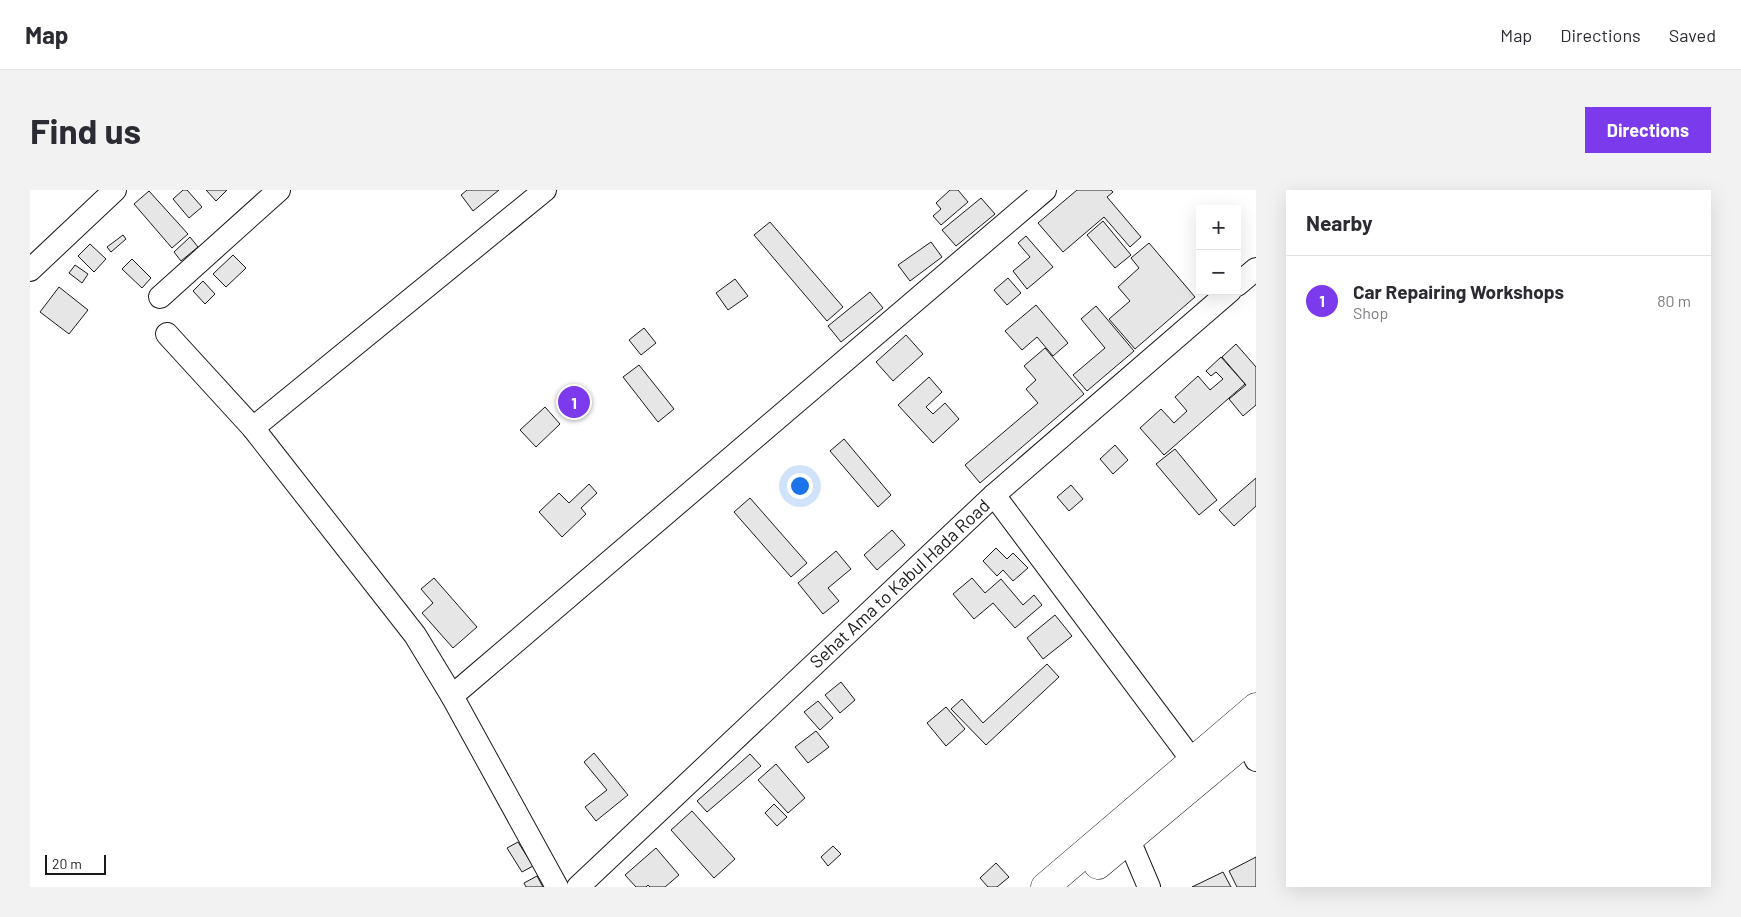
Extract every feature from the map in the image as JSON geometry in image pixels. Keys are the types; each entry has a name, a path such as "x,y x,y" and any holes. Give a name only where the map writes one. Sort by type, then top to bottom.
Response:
{"main road":[{"path":"1072,887 1192,760 1256,707"},
{"path":"1045,887 1209,772 1253,745"}],"street":[{"path":"30,270 115,190"},
{"path":"160,297 279,190"},
{"path":"254,428 545,190"},
{"path":"452,696 1045,190"},
{"path":"1241,282 1256,269"},
{"name":"Sehat Ama to Kabul Hada Road","path":"578,887 994,495 1225,295"},
{"path":"167,334 254,428 415,635 452,696 557,887"},
{"path":"994,495 1192,760"},
{"path":"1123,832 1149,887"}],"building":[{"path":"183,190 187,190 202,207 189,218 173,199"},
{"path":"206,190 227,190 216,201"},
{"path":"467,190 499,190 473,211 461,195"},
{"path":"950,190 958,190 968,202 941,225 933,216 941,209 936,203"},
{"path":"1077,190 1111,190 1113,192 1107,197 1141,237 1130,247 1104,217 1063,252 1038,223"},
{"path":"149,191 188,234 172,248 134,204"},
{"path":"981,198 995,214 956,246 942,230"},
{"path":"1103,221 1131,255 1115,268 1087,235"},
{"path":"770,222 843,307 827,321 754,235"},
{"path":"123,235 126,239 111,252 107,247"},
{"path":"1026,236 1053,267 1027,289 1013,271 1030,257 1018,243"},
{"path":"190,237 198,247 181,261 174,252"},
{"path":"931,242 942,257 910,281 898,265"},
{"path":"1149,243 1195,297 1135,349 1109,319 1130,301 1118,287 1139,268 1131,258"},
{"path":"90,244 106,259 94,272 78,256"},
{"path":"233,255 246,268 226,287 213,274"},
{"path":"132,259 151,278 142,288 122,269"},
{"path":"75,265 88,274 82,283 69,273"},
{"path":"1008,278 1021,293 1007,305 994,290"},
{"path":"735,279 748,296 728,310 716,293"},
{"path":"203,281 215,294 205,304 193,291"},
{"path":"59,287 88,310 69,334 40,312"},
{"path":"870,292 883,308 841,342 828,326"},
{"path":"1036,305 1068,343 1053,356 1037,337 1022,350 1005,331"},
{"path":"1096,306 1134,351 1087,391 1073,375 1105,348 1081,319"},
{"path":"644,328 656,343 641,355 629,340"},
{"path":"906,335 923,354 893,381 876,362"},
{"path":"1236,344 1256,367 1256,405 1243,416 1229,399 1246,385 1222,357"},
{"path":"1045,348 1084,394 980,483 965,465 1038,403 1026,389 1036,380 1024,366"},
{"path":"1221,357 1245,384 1164,455 1140,428 1161,409 1174,423 1187,411 1175,397 1198,376 1210,390 1223,379 1216,372 1211,376 1206,371"},
{"path":"639,365 674,409 658,422 623,377"},
{"path":"929,377 942,392 926,407 933,414 945,403 959,419 933,443 898,405"},
{"path":"545,407 560,424 536,447 520,430"},
{"path":"844,439 891,495 878,507 830,451"},
{"path":"1115,445 1128,460 1113,474 1100,459"},
{"path":"1175,449 1217,500 1199,515 1156,464"},
{"path":"1256,478 1256,506 1234,526 1219,510"},
{"path":"589,484 597,493 581,508 586,514 562,537 539,512 559,493 569,503"},
{"path":"1071,485 1083,499 1069,511 1057,497"},
{"path":"750,498 807,563 791,577 734,512"},
{"path":"892,530 905,545 877,570 864,555"},
{"path":"996,548 1007,559 1013,553 1028,568 1013,581 1003,570 997,576 983,561"},
{"path":"836,551 851,569 828,588 839,601 823,614 798,583"},
{"path":"434,578 477,627 453,648 422,613 433,603 421,589"},
{"path":"972,578 985,593 1001,579 1023,605 1034,595 1042,605 1015,628 993,603 974,619 953,594"},
{"path":"1055,615 1072,636 1043,659 1027,638"},
{"path":"1047,664 1059,677 986,745 951,709 962,699 983,723"},
{"path":"841,682 855,700 840,713 825,695"},
{"path":"818,701 833,718 820,730 804,712"},
{"path":"946,707 965,729 946,746 927,723"},
{"path":"816,731 829,747 808,763 795,747"},
{"path":"594,753 628,795 596,821 585,807 607,790 584,762"},
{"path":"750,754 761,766 707,812 697,801"},
{"path":"776,764 805,798 788,813 758,780"},
{"path":"774,804 787,817 777,826 765,813"},
{"path":"692,811 735,859 714,878 671,830"},
{"path":"518,842 533,866 522,872 507,848"},
{"path":"833,846 841,854 828,866 821,857"},
{"path":"656,848 679,875 665,887 650,887 648,885 646,887 636,887 625,875"},
{"path":"1256,857 1256,887 1237,887 1229,871"},
{"path":"996,863 1009,877 997,887 988,887 980,878"},
{"path":"1223,872 1231,887 1192,887"},
{"path":"537,876 543,887 526,887 524,883"}],"place":[{"name":"Car Repairing Workshops","path":"574,402"}]}
